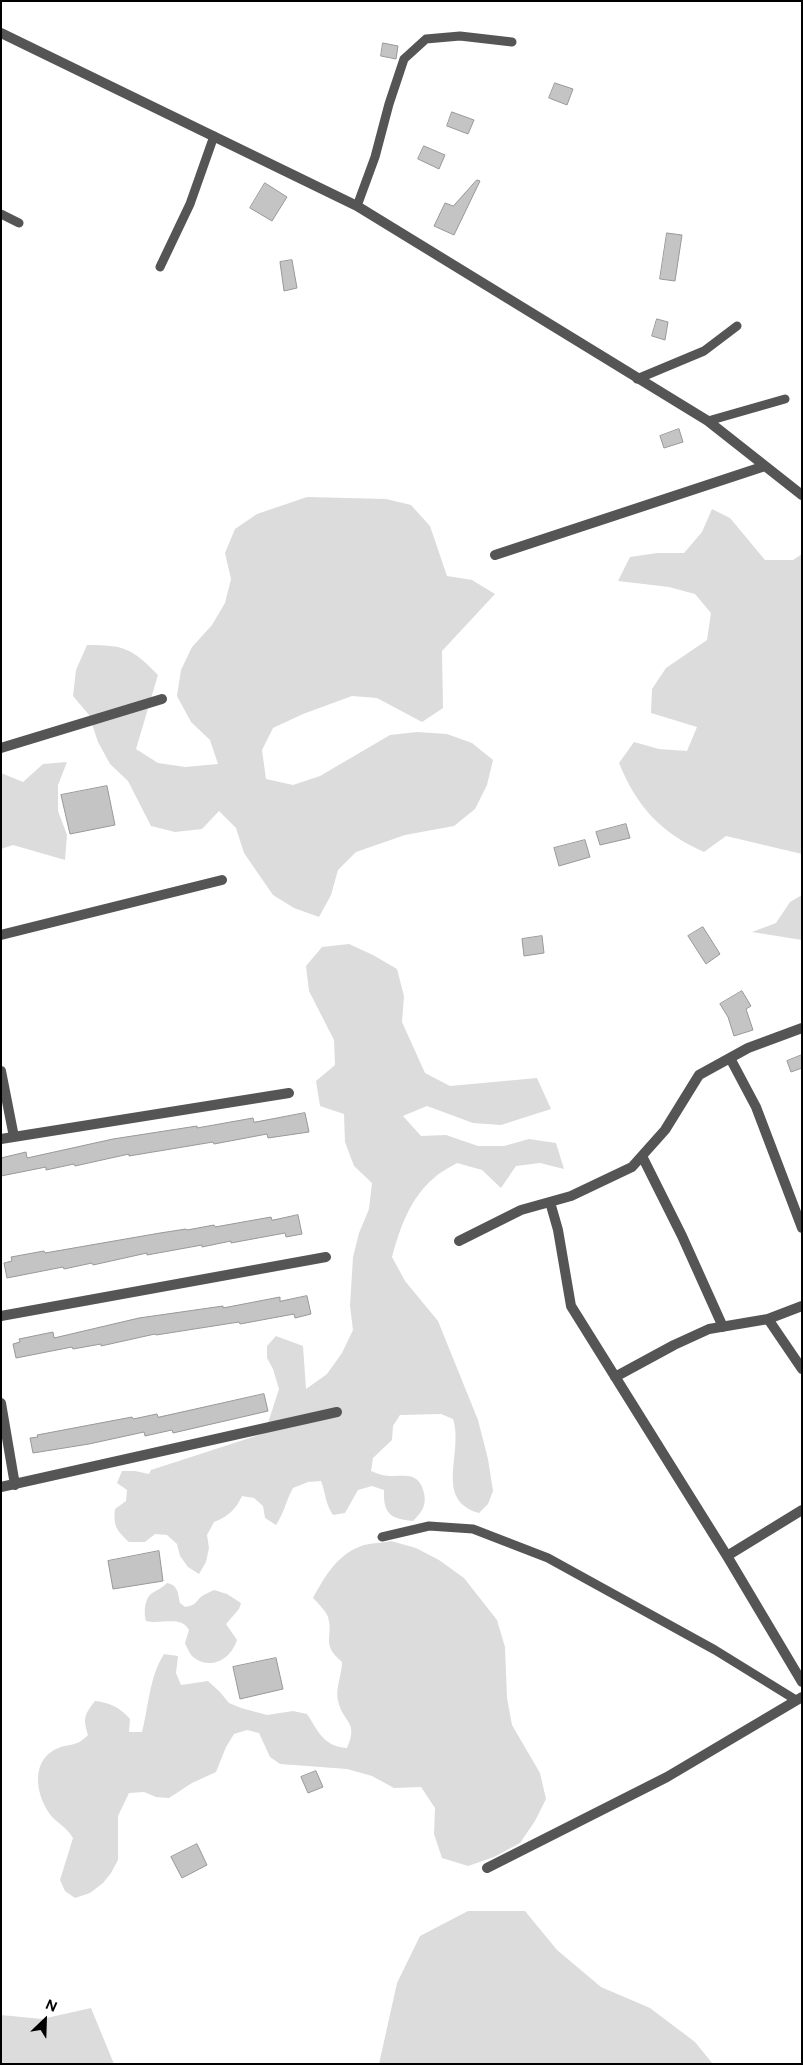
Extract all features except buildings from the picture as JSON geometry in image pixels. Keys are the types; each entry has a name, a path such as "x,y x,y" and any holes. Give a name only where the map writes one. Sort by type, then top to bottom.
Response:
{"street":[{"path":"1,33 358,206 708,421 802,495"},
{"path":"495,555 765,466"},
{"path":"1,748 162,699"},
{"path":"1,935 222,880"},
{"path":"459,1241 521,1210 571,1196 632,1167 665,1130 699,1075 748,1048 802,1028"},
{"path":"730,1058 756,1106 802,1228"},
{"path":"1,1071 6,1118 14,1137"},
{"path":"1,1139 289,1093"},
{"path":"642,1156 682,1236 723,1327"},
{"path":"550,1202 558,1230 571,1306 727,1556 802,1682"},
{"path":"1,1316 326,1257"},
{"path":"615,1377 674,1345 709,1329 768,1319 802,1306"},
{"path":"768,1319 802,1369"},
{"path":"1,1403 15,1485"},
{"path":"1,1487 337,1412"},
{"path":"727,1556 802,1510"},
{"path":"487,1868 667,1777 799,1699"}],"lane":[{"path":"358,206 404,59 426,39 460,36 512,42"},
{"path":"160,267 190,204 214,136"},
{"path":"1,214 19,223"},
{"path":"637,379 704,352 737,326"},
{"path":"708,421 786,399"},
{"path":"382,1536 429,1526 473,1528 548,1558 715,1650 799,1699"}],"shaded area":[{"path":"307,497 386,499 411,505 430,526 447,576 472,580 495,594 442,651 443,708 422,722 377,698 352,696 303,714 273,728 262,750 266,779 293,785 320,776 390,735 417,732 447,734 472,743 493,760 487,785 475,809 454,826 405,835 356,852 338,870 331,895 319,917 294,908 273,895 244,853 236,828 219,811 202,829 175,832 151,826 128,781 110,764 98,742 89,715 73,696 76,670 87,645 119,647 127,650 141,659 158,675 136,749 158,763 185,767 218,764 210,740 191,722 177,696 181,670 192,647 212,625 225,603 231,579 225,553 235,529 257,514"},
{"path":"712,509 730,518 765,560 793,560 802,554 802,854 726,836 704,852 689,845 652,817 634,793 619,763 634,742 659,749 687,751 697,727 651,713 652,689 666,668 707,640 711,613 695,594 669,587 618,581 630,557 657,553 684,553 702,532"},
{"path":"67,762 58,785 58,811 67,835 65,860 13,845 1,849 1,773 23,782 43,764"},
{"path":"802,895 802,940 752,932 776,923 790,902"},
{"path":"349,944 397,969 404,996 402,1022 425,1073 450,1086 537,1078 551,1109 501,1125 473,1123 427,1106 403,1116 421,1136 446,1135 478,1146 504,1146 529,1139 556,1143 564,1169 540,1163 516,1166 501,1188 482,1170 457,1163 436,1176 418,1195 402,1225 392,1257 405,1281 438,1321 478,1420 488,1459 493,1491 488,1504 479,1513 465,1507 457,1498 453,1487 455,1432 453,1419 441,1414 400,1415 393,1426 392,1440 373,1458 371,1471 389,1476 413,1477 417,1480 424,1493 425,1502 421,1512 413,1521 399,1519 389,1513 385,1504 384,1490 372,1486 358,1490 345,1513 333,1515 321,1481 308,1482 293,1488 276,1525 265,1518 263,1506 254,1498 242,1496 231,1512 214,1522 207,1535 209,1548 206,1562 199,1574 188,1567 180,1556 177,1544 167,1535 155,1534 145,1542 129,1542 121,1535 115,1524 115,1509 126,1501 127,1490 117,1483 122,1471 149,1474 151,1470 262,1434 268,1423 279,1389 273,1369 267,1358 267,1346 276,1336 303,1346 306,1389 327,1374 342,1353 353,1330 350,1306 353,1257 359,1233 369,1209 372,1183 354,1166 345,1142 344,1114 320,1106 316,1081 335,1065 334,1040 309,991 306,966 322,947"},
{"path":"391,1541 416,1548 439,1560 464,1578 497,1620 505,1647 507,1698 512,1725 540,1773 546,1799 535,1821 520,1843 494,1857 468,1866 442,1858 434,1834 435,1808 421,1787 394,1788 372,1776 347,1769 280,1764 270,1757 259,1733 247,1730 234,1734 226,1747 216,1772 192,1783 169,1798 156,1797 144,1792 129,1793 118,1816 118,1860 111,1873 103,1883 90,1893 75,1898 65,1891 60,1880 73,1838 52,1817 41,1797 38,1779 42,1763 54,1750 75,1744 88,1735 85,1724 86,1717 95,1701 114,1706 126,1715 130,1719 129,1732 142,1732 152,1682 164,1654 178,1656 176,1673 181,1685 208,1681 229,1703 241,1708 267,1715 293,1711 307,1714 322,1737 332,1744 347,1748 351,1727 340,1708 337,1696 342,1662 329,1645 328,1617 313,1598 333,1566 340,1559 364,1545"},
{"path":"167,1583 175,1588 180,1603 185,1607 194,1604 202,1596 214,1590 227,1594 241,1603 239,1609 226,1624 237,1640 230,1653 220,1661 207,1663 192,1656 185,1643 189,1630 185,1625 176,1622 146,1621 145,1608 147,1599"},
{"path":"468,1911 525,1911 557,1950 601,1987 650,2008 695,2042 713,2064 379,2064 397,1983 420,1936"},
{"path":"91,2008 114,2064 1,2064 1,2015 42,2019"}]}
